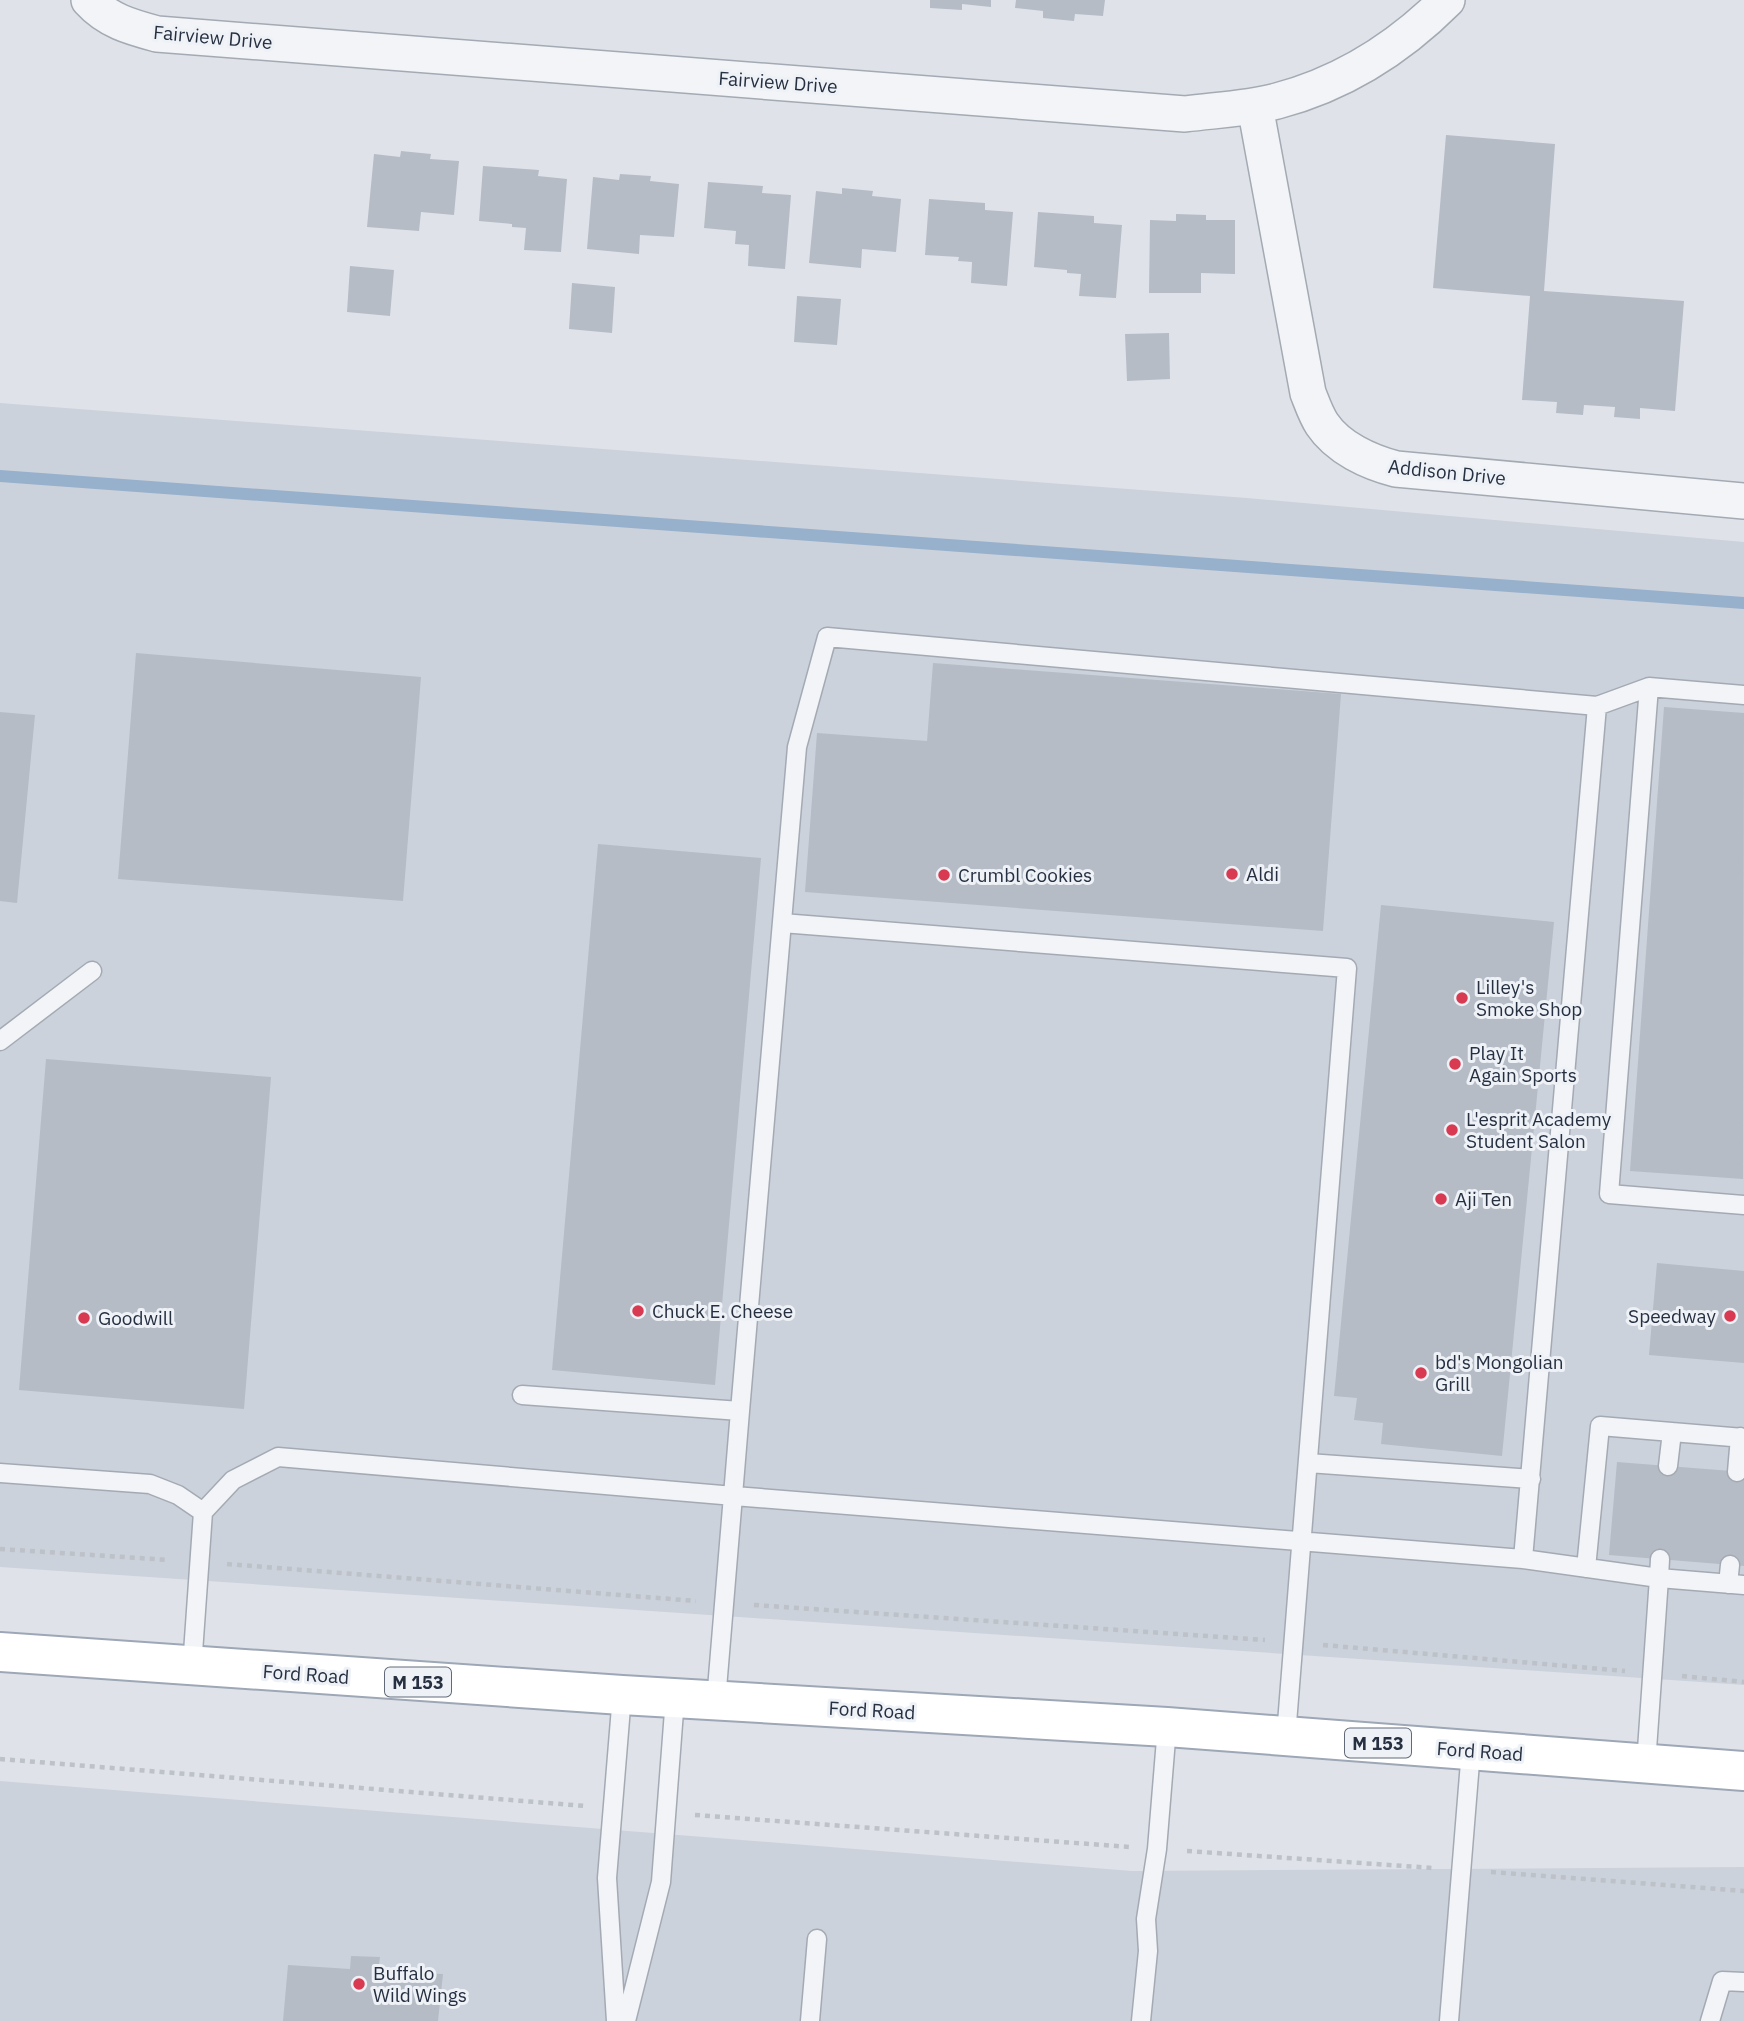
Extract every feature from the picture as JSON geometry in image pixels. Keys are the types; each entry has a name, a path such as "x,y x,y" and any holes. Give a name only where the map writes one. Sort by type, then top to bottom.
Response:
{"main road":[{"name":"Ford Road","path":"0,1652 622,1695 1167,1727 1744,1771"}],"street":[{"name":"Fairview Drive","path":"89,0 97,9 122,24 157,34 1185,114 1255,106 1317,88 1388,50 1427,20 1447,0"},
{"name":"Addison Drive","path":"1255,106 1308,393 1323,425 1351,450 1373,464 1396,469 1744,501"}],"lane":[{"path":"716,1700 797,747 827,638 1597,706 1649,687 1744,695"},
{"path":"1649,687 1609,1194 1744,1205"},
{"path":"1523,1559 1597,706"},
{"path":"782,923 1347,968 1286,1736"},
{"path":"0,1041 92,971"},
{"path":"522,1395 740,1411"},
{"path":"1586,1568 1600,1426 1742,1438 1737,1472"},
{"path":"1668,1466 1672,1432"},
{"path":"192,1667 203,1512 233,1480 278,1457 734,1496 1302,1539 1523,1559 1659,1578 1736,1584 1730,1565"},
{"path":"1308,1463 1531,1479"},
{"path":"0,1473 150,1484 178,1496 203,1512"},
{"path":"1646,1764 1660,1559"},
{"path":"616,2021 607,1878 622,1695"},
{"path":"626,2021 661,1882 676,1698"},
{"path":"1141,2021 1148,1951 1146,1919 1157,1849 1167,1727"},
{"path":"1449,2021 1471,1750"},
{"path":"810,2021 817,1939"},
{"path":"1710,2021 1722,1981 1744,1982"}],"path":[{"path":"0,1549 199,1561 724,1603 1293,1642 1744,1682"},
{"path":"0,1759 613,1808"},
{"path":"689,1814 1744,1891"}],"shaded area":[{"path":"0,403 1247,498 1744,542 1744,1685 0,1567"},
{"path":"0,1781 1132,1871 1744,1867 1744,2021 0,2021"}],"building":[{"path":"930,0 991,0 991,7 962,4 962,10 930,8"},
{"path":"1016,0 1105,0 1103,16 1075,14 1074,21 1043,18 1043,11 1015,8"},
{"path":"1446,135 1555,144 1544,291 1684,301 1675,411 1640,408 1640,419 1614,417 1615,407 1584,405 1583,415 1556,413 1557,402 1522,400 1530,296 1433,288"},
{"path":"401,151 431,154 430,159 459,161 454,215 421,212 419,231 367,227 374,154 400,157"},
{"path":"483,166 539,170 538,176 567,179 561,252 524,250 526,228 479,221"},
{"path":"620,174 651,176 650,181 679,184 674,237 640,235 639,254 587,249 593,177 619,180"},
{"path":"708,182 763,186 762,193 791,195 785,269 748,266 749,245 735,244 736,231 704,228"},
{"path":"842,188 873,191 872,196 901,199 896,252 862,249 861,268 809,263 816,191 842,194"},
{"path":"929,199 985,203 985,210 1013,212 1007,286 971,283 972,262 958,261 959,257 925,255"},
{"path":"1038,212 1094,216 1094,223 1122,225 1116,298 1079,296 1081,274 1034,267"},
{"path":"1176,214 1206,215 1206,220 1235,220 1235,274 1201,273 1201,293 1149,293 1150,220 1176,221"},
{"path":"350,266 394,270 390,316 347,312"},
{"path":"572,283 615,287 612,333 569,329"},
{"path":"797,296 841,299 837,345 794,342"},
{"path":"1169,333 1170,379 1127,381 1125,334"},
{"path":"136,653 421,677 403,901 118,879"},
{"path":"933,663 1341,694 1323,931 805,892 817,733 927,741"},
{"path":"1664,707 1744,713 1743,1179 1630,1171"},
{"path":"0,712 35,715 17,903 0,901"},
{"path":"598,844 761,858 715,1385 552,1370"},
{"path":"1381,905 1554,922 1502,1456 1381,1444 1383,1423 1354,1420 1357,1398 1334,1396"},
{"path":"46,1059 271,1077 244,1409 19,1390"},
{"path":"1657,1263 1744,1271 1744,1363 1649,1355"},
{"path":"1617,1462 1744,1472 1744,1566 1609,1555"},
{"path":"351,1956 380,1957 378,1971 443,1974 438,2021 283,2021 288,1965 350,1969"}],"waterway":[{"path":"0,476 1744,603"}],"place":[{"name":"Aldi","path":"1232,874"},
{"name":"Crumbl Cookies","path":"944,875"},
{"name":"Lilley's Smoke Shop","path":"1462,998"},
{"name":"Play It Again Sports","path":"1455,1064"},
{"name":"L'esprit Academy Student Salon","path":"1452,1130"},
{"name":"Aji Ten","path":"1441,1199"},
{"name":"Chuck E. Cheese","path":"638,1311"},
{"name":"Speedway","path":"1730,1316"},
{"name":"Goodwill","path":"84,1318"},
{"name":"bd's Mongolian Grill","path":"1421,1373"},
{"name":"Buffalo Wild Wings","path":"359,1984"}]}
